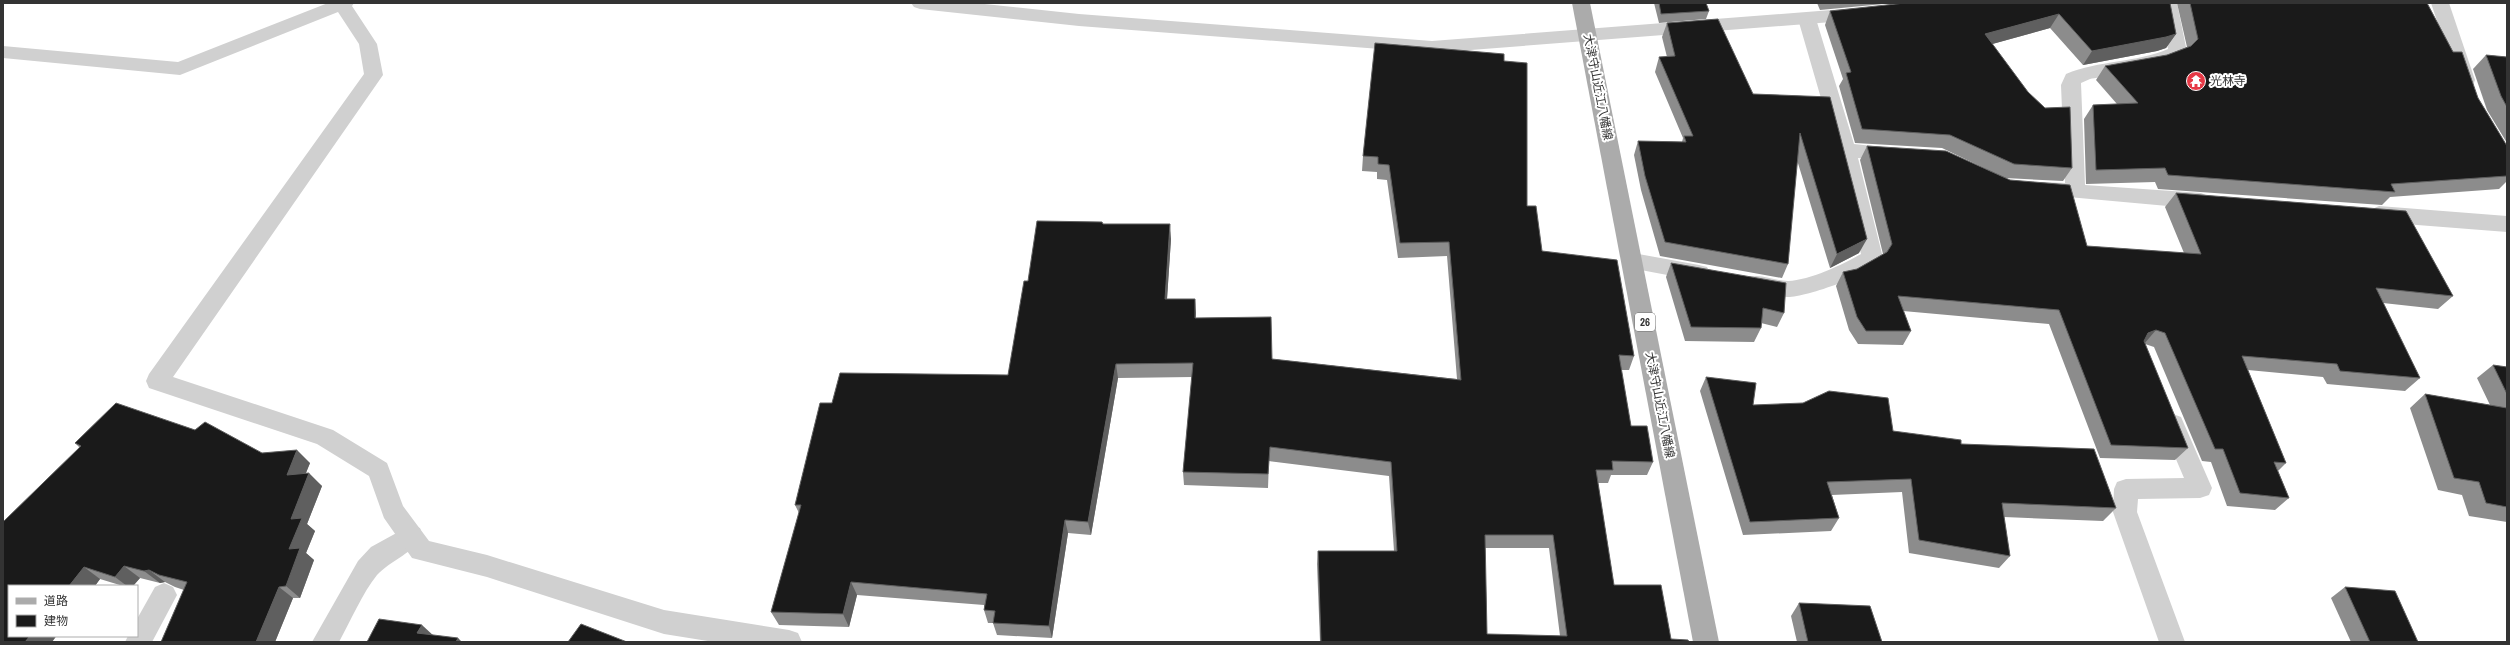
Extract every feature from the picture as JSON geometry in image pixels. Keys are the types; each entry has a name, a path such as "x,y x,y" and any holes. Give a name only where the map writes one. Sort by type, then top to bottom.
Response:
{"main road":[{"name":"大津守山近江八幡線","path":"1581,3 1633,261 1706,642"}],"street":[{"path":"920,3 1079,20 1432,47 1807,19 1876,12"},
{"path":"2075,191 2071,85 2073,79 2086,73 2157,62 2178,52 2176,35 2168,11 2168,3"},
{"path":"2440,3 2471,97"},
{"path":"3,52 180,69 342,4 368,44 374,75 157,381 325,437 378,470 393,511 421,550 487,566 664,622 789,642"},
{"path":"1633,261 1788,289 1841,275 1872,258 1846,150 1807,19"},
{"path":"1846,150 1913,155"},
{"path":"2024,187 2217,202"},
{"path":"2358,213 2507,224"},
{"path":"2165,403 2200,488 2126,489 2125,512 2172,642"},
{"path":"325,642 367,569 380,555 411,536"},
{"path":"138,642 164,595"}],"building":[{"path":"1659,3 1706,3 1709,11 1661,14"},
{"path":"1905,3 2170,3 2176,34 2092,51 2059,14 1985,34 2028,92 2045,108 2070,107 2072,168 2014,164 1950,135 1862,129 1846,73 1851,72 1830,11"},
{"path":"2190,3 2427,3 2453,52 2462,52 2478,98 2507,146 2507,176 2391,184 2395,192 2168,175 2165,168 2096,170 2093,105 2138,103 2105,66 2167,55 2191,46 2198,39"},
{"path":"1718,19 1753,94 1830,97 1867,239 1837,254 1800,133 1788,264 1665,242 1645,176 1638,141 1686,142 1684,136 1693,136 1659,57 1675,56 1667,23"},
{"path":"1375,43 1504,54 1504,61 1527,63 1527,206 1536,206 1542,251 1617,260 1634,356 1619,355 1631,426 1647,426 1653,462 1612,461 1613,470 1596,470 1614,585 1661,585 1671,639 1688,640 1689,642 1321,642 1318,551 1397,551 1391,462 1270,447 1268,474 1183,472 1193,363 1116,364 1088,522 1065,520 1049,626 993,623 995,611 984,610 987,594 851,582 843,614 771,612 801,505 795,505 820,403 832,403 840,373 1008,375 1024,281 1028,281 1037,221 1102,222 1103,224 1170,224 1165,299 1195,299 1195,318 1271,317 1272,359 1461,380 1449,242 1400,243 1389,165 1378,164 1378,157 1363,156","holes":["1485,535 1553,535 1567,636 1487,634"]},
{"path":"2486,55 2507,57 2507,107 2501,96"},
{"path":"1867,146 1946,151 2010,180 2070,185 2087,246 2201,254 2176,193 2406,211 2453,296 2376,288 2420,378 2340,371 2337,364 2242,356 2286,463 2274,462 2289,498 2240,493 2223,449 2215,449 2165,333 2156,330 2148,333 2144,341 2188,448 2111,445 2059,310 1898,296 1911,331 1866,331 1857,317 1843,272 1857,269 1887,252 1892,244"},
{"path":"1671,263 1786,283 1784,313 1763,308 1761,328 1691,327"},
{"path":"2493,365 2507,367 2507,394"},
{"path":"1706,377 1756,383 1753,405 1803,403 1829,391 1888,398 1893,431 1961,440 1961,444 2094,449 2116,508 2002,503 2010,556 1919,540 1911,479 1827,482 1839,518 1750,522"},
{"path":"2425,394 2507,408 2507,507 2486,503 2479,482 2454,478"},
{"path":"116,403 195,430 205,422 262,453 297,450 287,475 309,473 291,519 302,518 289,549 300,548 286,586 279,587 256,642 161,642 187,582 159,575 149,570 144,571 124,566 115,577 84,567 70,585 8,585 8,637 29,637 25,642 3,642 3,522 81,446 75,443"},
{"path":"2345,587 2395,591 2418,642 2370,642"},
{"path":"1799,603 1870,606 1882,642 1808,642"},
{"path":"379,619 422,625 417,633 458,638 456,642 367,642"},
{"path":"581,624 627,642 568,642"}],"place":[{"name":"光林寺","path":"2196,81"}]}
